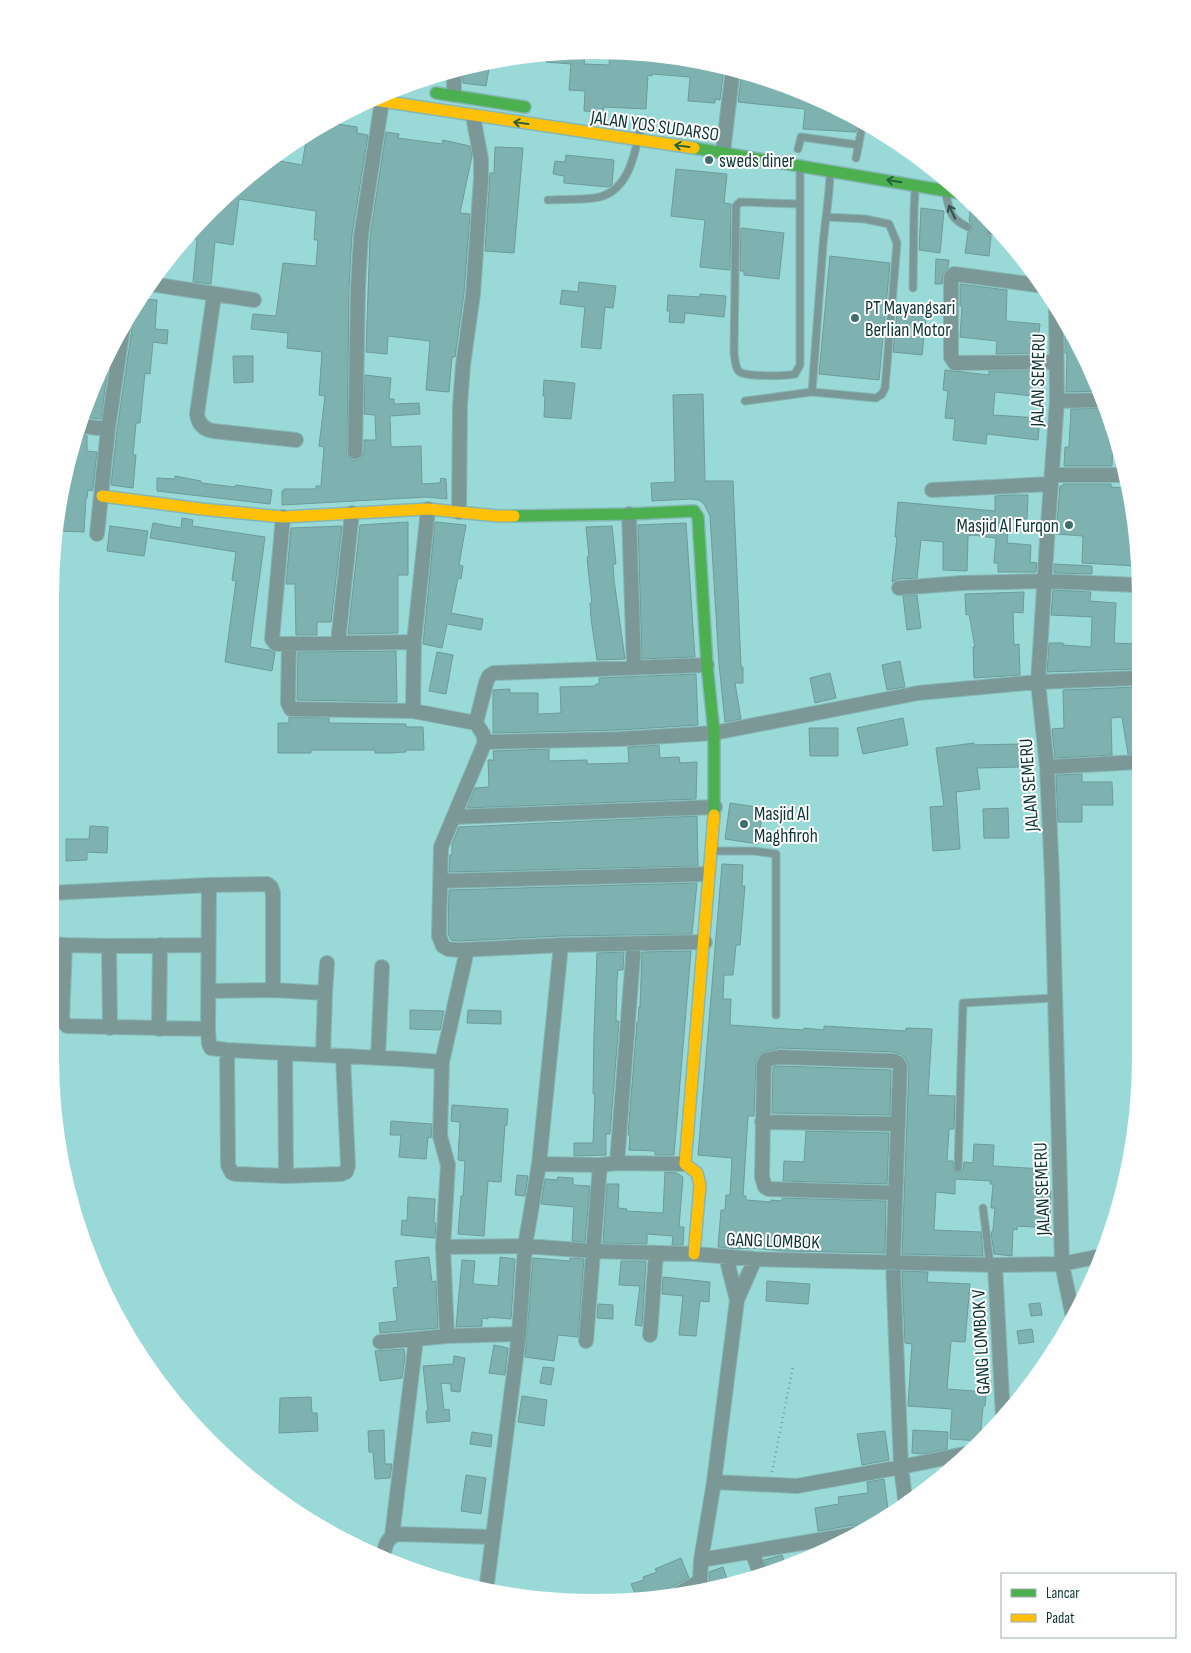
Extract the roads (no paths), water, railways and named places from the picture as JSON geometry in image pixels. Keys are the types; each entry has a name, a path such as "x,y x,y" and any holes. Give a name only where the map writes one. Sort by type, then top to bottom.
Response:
{"main road":[{"path":"428,91 532,108"},
{"name":"JALAN YOS SUDARSO","path":"387,101 473,116 723,152 945,190"},
{"path":"102,496 283,517 428,510 498,516 629,514 691,510 698,517 707,665 714,733 715,807 684,1164 697,1174 700,1185 694,1254"}],"street":[{"path":"723,152 732,77"},
{"path":"454,78 454,95"},
{"path":"355,452 358,287 377,106"},
{"path":"459,512 460,405 463,365 473,294 481,179 481,159 473,116"},
{"path":"1033,284 954,274 952,277 951,358 955,362 1057,362"},
{"path":"158,285 254,300"},
{"path":"214,295 197,414 200,423 203,428 212,431 296,440"},
{"name":"JALAN SEMERU","path":"1056,321 1057,401 1038,682 1047,767 1052,877 1062,1264 1071,1306"},
{"path":"96,534 102,496 108,429 120,346"},
{"path":"1057,401 1095,400"},
{"path":"86,427 108,429"},
{"path":"932,490 1052,479 1118,475"},
{"path":"413,711 414,642 428,510"},
{"path":"338,642 352,513"},
{"path":"629,514 634,668"},
{"path":"283,517 272,639 276,644 414,642"},
{"path":"899,588 962,583 1044,581 1132,585"},
{"path":"289,644 288,703 291,709 413,711 476,723"},
{"path":"704,942 467,950 448,949 440,941 440,881 441,847 485,742 483,734 476,723 489,676 494,673 707,665"},
{"path":"485,742 619,740 714,733 918,693 1038,682 1132,678"},
{"path":"1047,767 1132,762"},
{"path":"454,817 715,807"},
{"path":"440,881 708,874"},
{"path":"59,893 266,884 271,887 273,893 273,990"},
{"path":"209,886 208,1029 210,1046 227,1050 442,1062"},
{"path":"617,1163 634,943"},
{"path":"59,945 208,945"},
{"path":"64,945 62,1020 67,1026 208,1029"},
{"path":"159,1029 160,945"},
{"path":"109,946 110,1028"},
{"path":"487,1583 519,1334 525,1246 539,1164 562,946"},
{"path":"447,1336 443,1246 448,1165 440,1136 442,1062 467,950"},
{"path":"323,1056 327,963"},
{"path":"382,968 390,1058"},
{"path":"208,991 273,990 325,993"},
{"path":"227,1050 228,1165 232,1173 236,1174 286,1176 341,1174 346,1172 348,1166 343,1056"},
{"path":"285,1053 286,1176"},
{"path":"894,1193 769,1189 765,1187 762,1177 762,1122 764,1064 766,1060 772,1057 779,1057 894,1061 898,1063 900,1073 894,1193 894,1263 901,1468 905,1496"},
{"path":"762,1122 898,1124"},
{"path":"539,1164 684,1164"},
{"path":"586,1341 600,1165"},
{"name":"GANG LOMBOK","path":"443,1246 525,1246 593,1251 694,1254 755,1259 993,1265 1062,1264 1093,1258"},
{"path":"650,1335 656,1253"},
{"path":"726,1257 738,1300"},
{"path":"702,1584 701,1560 714,1482 738,1300 755,1259"},
{"name":"GANG LOMBOK V","path":"993,1265 1002,1407"},
{"path":"380,1342 447,1336 519,1334"},
{"path":"392,1536 416,1339"},
{"path":"714,1482 797,1486 901,1468 954,1456"},
{"path":"385,1551 387,1541 397,1534 492,1538"},
{"path":"701,1560 836,1537"},
{"path":"752,1552 758,1569"}],"lane":[{"path":"548,200 595,198 607,195 617,189 624,180 638,140 641,125"},
{"path":"855,158 861,130"},
{"path":"798,149 801,137 858,145"},
{"path":"799,204 740,202 736,206 734,353 739,372 786,376 795,374 800,365 800,165"},
{"path":"812,392 830,170"},
{"path":"913,288 916,184"},
{"path":"945,190 952,216 960,224 968,227"},
{"path":"745,401 812,392 876,398 882,394 885,388 897,243 889,224 826,217"},
{"path":"712,851 754,851 776,854 776,1015"},
{"path":"958,1168 963,1003 1055,998"},
{"path":"984,1208 993,1265"}],"place":[{"name":"sweds diner","path":"709,160"},
{"name":"PT Mayangsari Berlian Motor","path":"855,318"},
{"name":"Masjid Al Furqon","path":"1069,525"},
{"name":"Masjid Al Maghfiroh","path":"744,824"}]}
